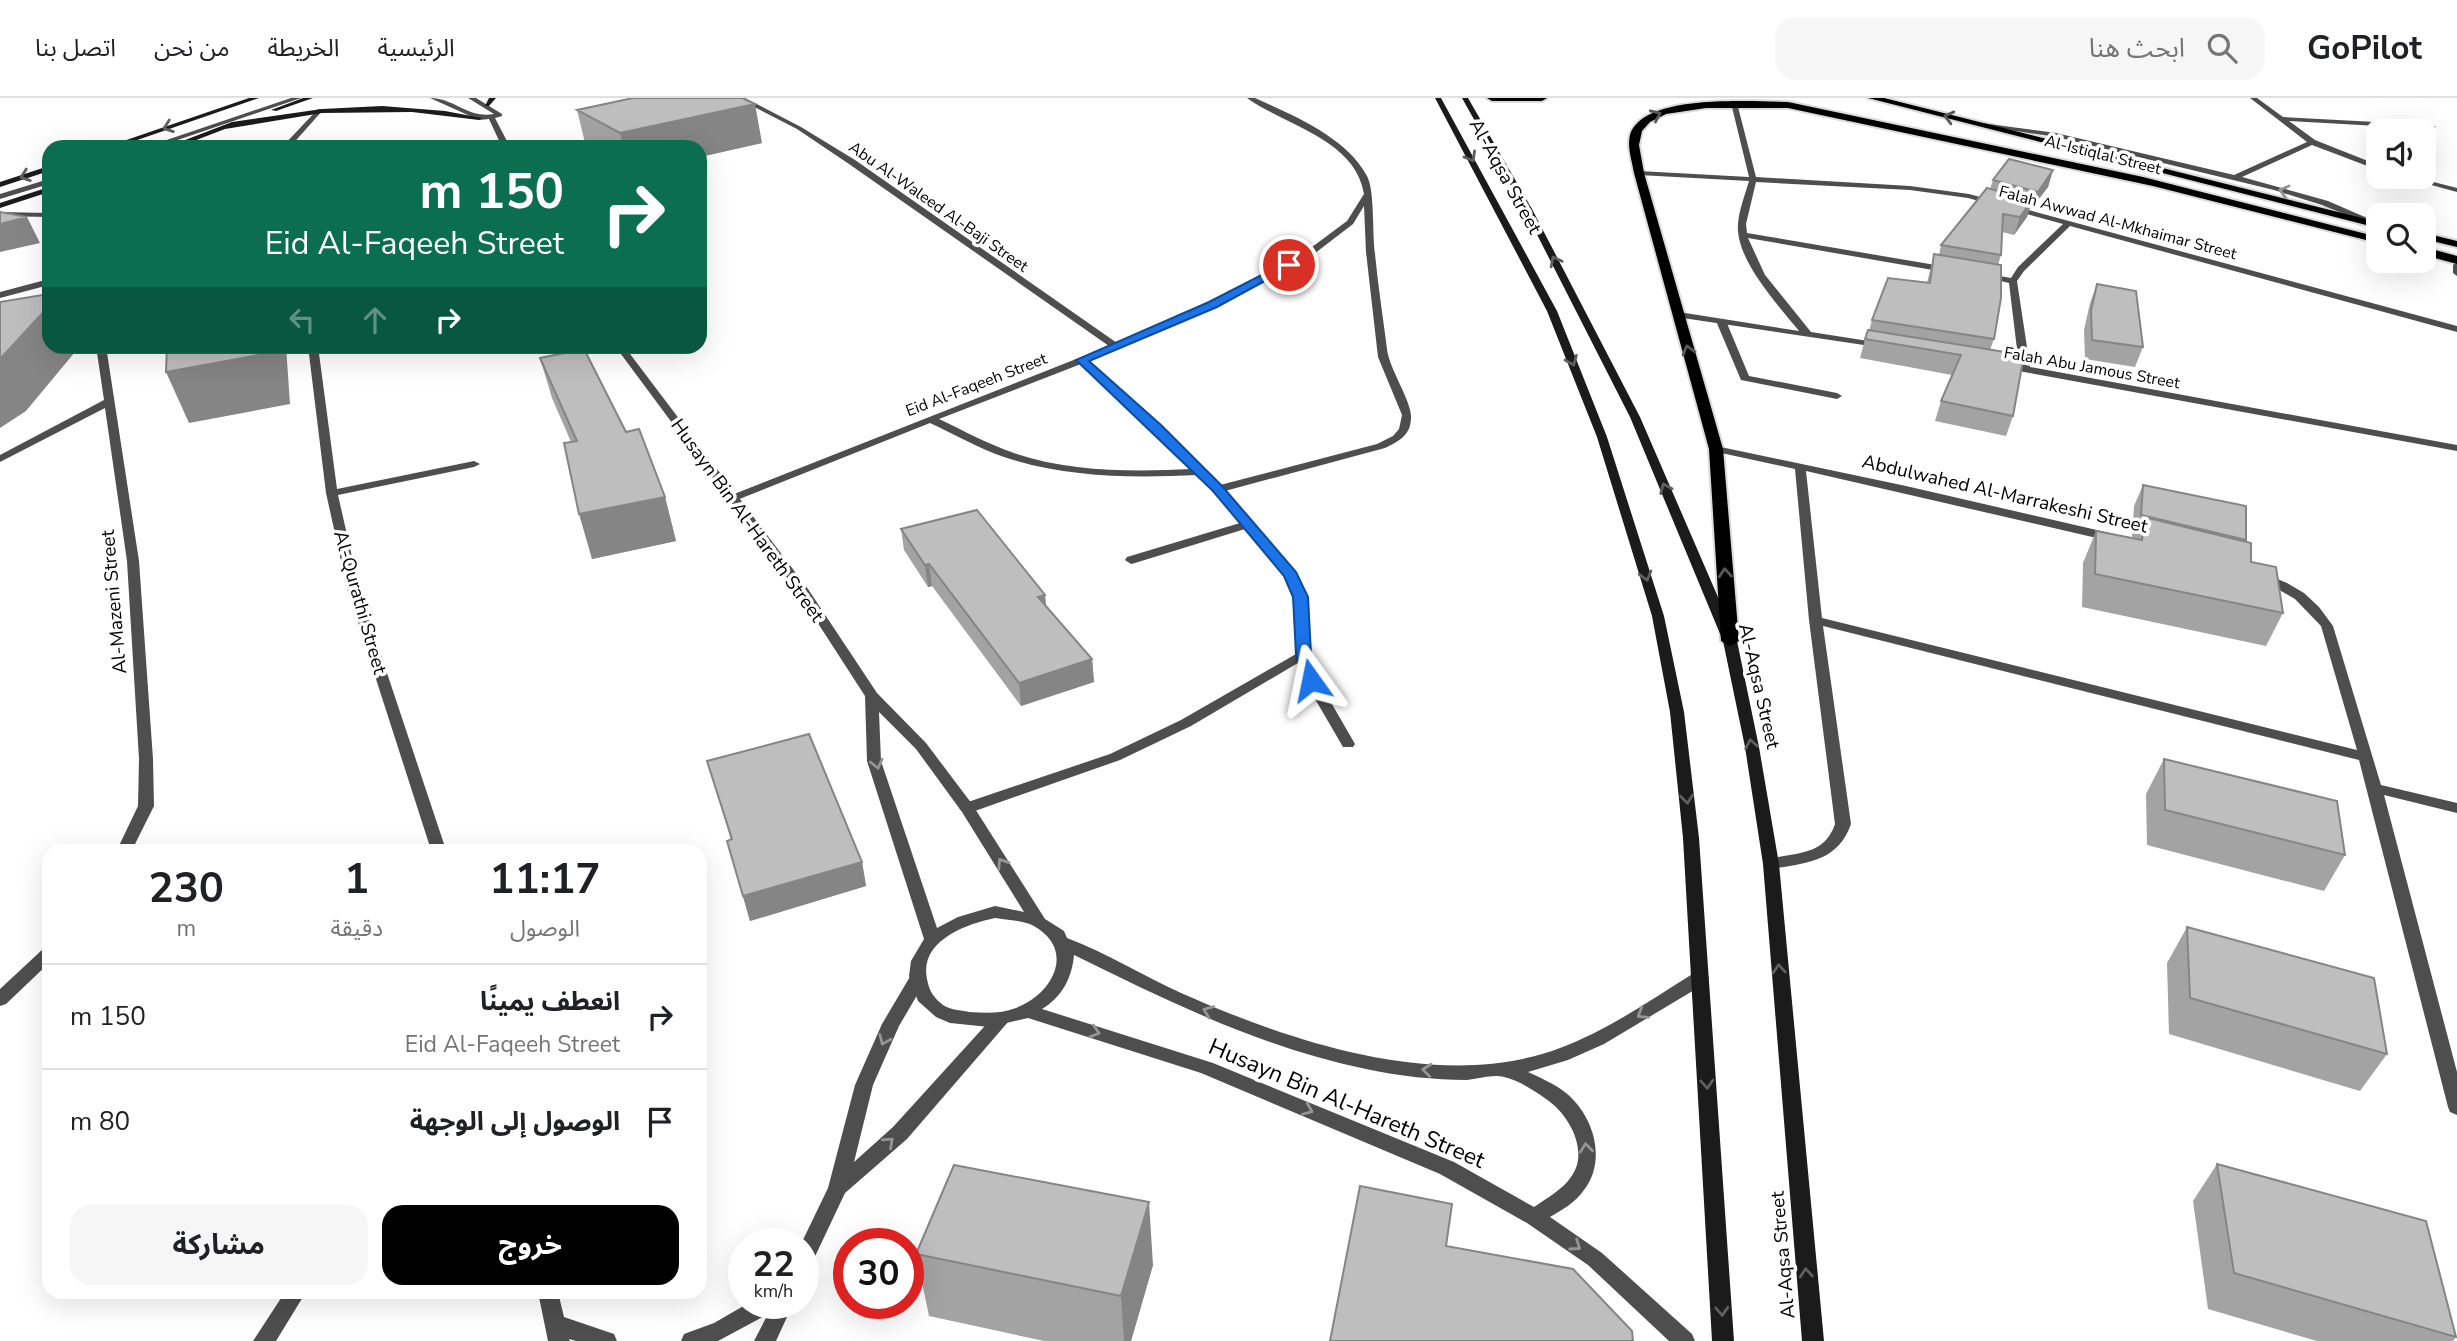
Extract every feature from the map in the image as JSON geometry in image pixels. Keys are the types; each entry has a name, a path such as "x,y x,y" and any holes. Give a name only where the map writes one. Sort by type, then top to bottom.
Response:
{"highway":[{"path":"1492,98 1542,98"},
{"name":"Al-Istiqlal Street","path":"1873,98 2366,222"},
{"path":"1730,641 1716,449 1639,173 1634,138 1637,128 1647,118 1679,107 1734,103 1819,110 2085,170 2155,183"},
{"name":"Al-Istiqlal Street","path":"1850,106 2366,237"},
{"path":"2436,239 2457,244"},
{"path":"2436,254 2457,260"}],"main road":[{"path":"209,113 227,98"},
{"path":"130,140 256,98"},
{"path":"190,140 309,98"},
{"path":"487,105 493,98"},
{"name":"Al-Aqsa Street","path":"1438,98 1552,311 1602,438 1658,616 1677,712 1691,838 1723,1341"},
{"name":"Al-Aqsa Street","path":"1465,98 1528,209 1635,418 1730,641 1752,747 1771,864 1813,1341"},
{"path":"226,127 320,110 407,107 479,118"},
{"path":"0,185 42,170"},
{"path":"0,201 42,187"}],"street":[{"path":"171,140 298,98"},
{"path":"183,140 309,98"},
{"path":"433,98 457,106 479,118 492,118 500,114 471,98"},
{"name":"Abu Al-Waleed Al-Baji Street","path":"740,98 799,128 852,162 1116,346"},
{"path":"1218,489 1381,446 1398,438 1404,430 1407,415 1384,357 1380,335 1370,252 1368,183 1348,155 1293,120 1250,98"},
{"path":"2253,98 2312,142 2366,164"},
{"path":"1734,103 1753,179 1742,224 1743,235 1757,269 1807,334"},
{"path":"292,140 320,110"},
{"path":"492,118 503,140"},
{"path":"2283,119 2366,123"},
{"path":"1981,125 2033,129 2234,178 2336,206 2366,220"},
{"path":"2234,178 2312,142"},
{"name":"Falah Awwad Al-Mkhaimar Street","path":"1639,173 1946,192 2069,223 2457,330"},
{"path":"2436,185 2457,190"},
{"name":"Eid Al-Faqeeh Street","path":"733,498 1082,360 1270,277 1342,228 1359,212 1368,197"},
{"path":"0,214 42,215"},
{"path":"2025,370 2013,281 2034,255 2069,223"},
{"path":"1743,235 1963,272"},
{"path":"2457,265 2457,273"},
{"path":"1976,274 2013,281"},
{"path":"0,295 42,284"},
{"path":"1679,315 1889,347"},
{"path":"1721,321 1745,379 1837,396"},
{"name":"Al-Mazeni Street","path":"102,354 133,561 146,759 146,806 128,844"},
{"name":"Al-Qurathi Street","path":"314,354 332,493 354,592 437,844"},
{"name":"Husayn Bin Al-Hareth Street","path":"625,354 804,592 872,696 921,746 967,808 1038,920"},
{"path":"1082,360 1218,489 1291,575 1300,597 1303,654 1311,680 1348,744"},
{"name":"Falah Abu Jamous Street","path":"1998,365 2457,448"},
{"path":"0,459 110,401"},
{"path":"930,419 1017,457 1056,467 1156,474 1201,472"},
{"name":"Abdulwahed Al-Marrakeshi Street","path":"1716,449 2132,543"},
{"path":"332,493 474,464"},
{"path":"1771,864 1816,855 1832,848 1840,838 1843,824 1815,620 1800,466"},
{"path":"1131,560 1248,524"},
{"path":"2247,571 2301,596 2316,608 2327,626 2375,788 2457,1107"},
{"path":"1815,620 2366,757"},
{"path":"967,808 1115,757 1186,723 1303,654"},
{"path":"872,696 874,761 932,939"},
{"path":"2375,788 2457,808"},
{"path":"819,1228 838,1188 864,1084 891,1024 917,980 922,952 932,939 949,925 971,916 995,912 1018,913 1038,920 1054,930 1064,943 1067,968 1055,992 1030,1012 999,1022 970,1022 944,1014 925,1000 917,980"},
{"name":"Husayn Bin Al-Hareth Street","path":"1064,943 1176,998 1260,1032 1341,1056 1443,1072 1507,1070 1560,1056 1616,1030 1700,978"},
{"path":"0,999 42,960"},
{"name":"Husayn Bin Al-Hareth Street","path":"1030,1012 1207,1068 1447,1168 1534,1217 1595,1259 1684,1341"},
{"path":"838,1188 900,1133 999,1022"},
{"path":"1507,1070 1540,1085 1562,1100 1583,1131 1587,1147 1587,1163 1580,1182 1534,1217"},
{"path":"264,1341 291,1299"},
{"path":"550,1299 557,1332 606,1341"},
{"path":"692,1341 721,1330 740,1319"},
{"path":"765,1341 776,1319"}],"building":[{"path":"633,98 742,98 755,104 620,133 577,110"},
{"path":"2009,159 2053,170 2038,192 1993,180"},
{"path":"1987,188 2032,200 2020,217 2003,214 2001,255 1941,245"},
{"path":"0,212 27,217 0,224"},
{"path":"1934,254 2001,265 2001,298 1994,339 1872,320 1888,278 1930,283"},
{"path":"2097,284 2136,291 2143,347 2092,340 2091,311"},
{"path":"42,295 42,314 0,359 0,302"},
{"path":"1868,330 2024,355 2013,416 1941,401 1961,355 1865,339"},
{"path":"167,354 264,354 166,372"},
{"path":"560,354 587,354 626,432 639,429 665,497 579,514 564,443 577,441 540,358"},
{"path":"2143,485 2246,506 2246,540 2141,515"},
{"path":"977,510 1045,595 1038,597 1092,659 1019,683 929,564 925,565 901,529"},
{"path":"2144,517 2251,543 2251,562 2276,567 2283,613 2095,574 2096,531 2142,540"},
{"path":"809,734 862,862 743,896 727,841 732,839 707,761"},
{"path":"2164,759 2337,801 2345,855 2165,810"},
{"path":"2187,927 2374,978 2387,1054 2190,998"},
{"path":"2217,1164 2426,1221 2456,1337 2234,1273"},
{"path":"954,1165 1149,1202 1121,1296 924,1256 924,1235"},
{"path":"1360,1186 1452,1204 1446,1246 1573,1269 1632,1331 1633,1341 1330,1341"}],"route":[{"path":"1289,265 1213,305 1082,360 1157,428 1218,489 1291,575 1300,597 1304,625 1303,654 1311,680"}]}
